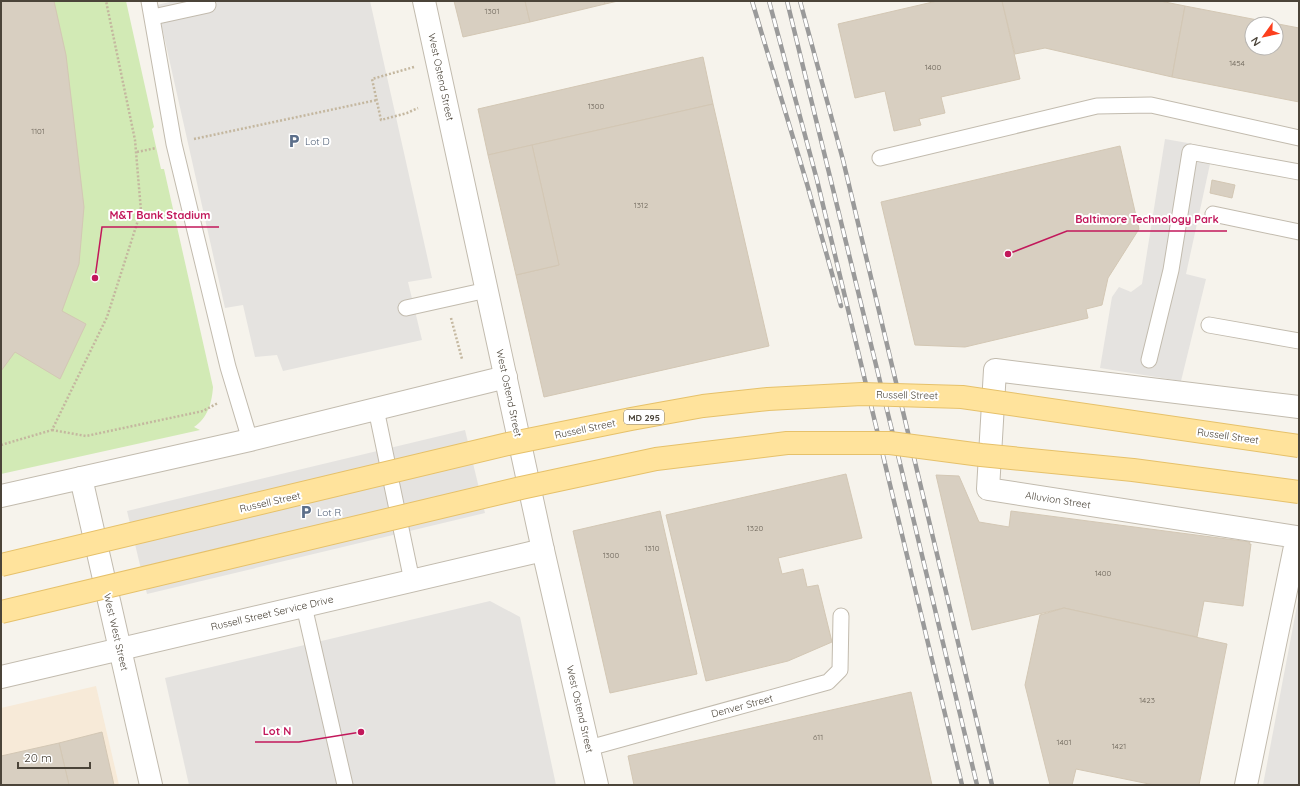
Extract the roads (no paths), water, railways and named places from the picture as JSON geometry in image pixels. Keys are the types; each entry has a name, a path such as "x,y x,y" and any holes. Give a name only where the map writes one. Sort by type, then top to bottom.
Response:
{"main road":[{"name":"Russell Street","path":"1,565 508,444 703,406 768,399 862,394 962,397 1299,446"},
{"path":"1,612 513,490 641,462 787,443 890,443 981,455 1133,470 1299,492"}],"street":[{"name":"West Ostend Street","path":"424,1 543,550 597,785"},
{"name":"Alluvion Street","path":"1246,785 1298,537 988,489 995,370 1299,407"},
{"path":"1,496 250,440 506,377"},
{"name":"West West Street","path":"81,478 151,785"},
{"name":"Russell Street Service Drive","path":"1,677 543,550"}],"lane":[{"path":"149,1 174,144 228,367 250,440"},
{"path":"153,17 208,5"},
{"path":"880,158 1097,106 1151,105 1299,138"},
{"path":"1149,360 1171,270 1190,152 1299,172"},
{"path":"1213,214 1299,232"},
{"path":"406,308 487,290"},
{"path":"1209,325 1299,341"},
{"path":"376,409 412,581"},
{"path":"304,606 345,785"},
{"name":"Denver Street","path":"589,748 828,682 840,670 841,616"}],"railway":[{"path":"752,1 807,184 841,306"},
{"path":"769,1 817,180 962,785"},
{"path":"787,1 977,785"},
{"path":"800,1 843,160 992,785"}],"place":[{"name":"Lot D","path":"294,141"},
{"name":"Baltimore Technology Park","path":"1008,254"},
{"name":"M&T Bank Stadium","path":"95,278"},
{"name":"Lot R","path":"306,512"},
{"name":"Lot N","path":"361,732"}]}
